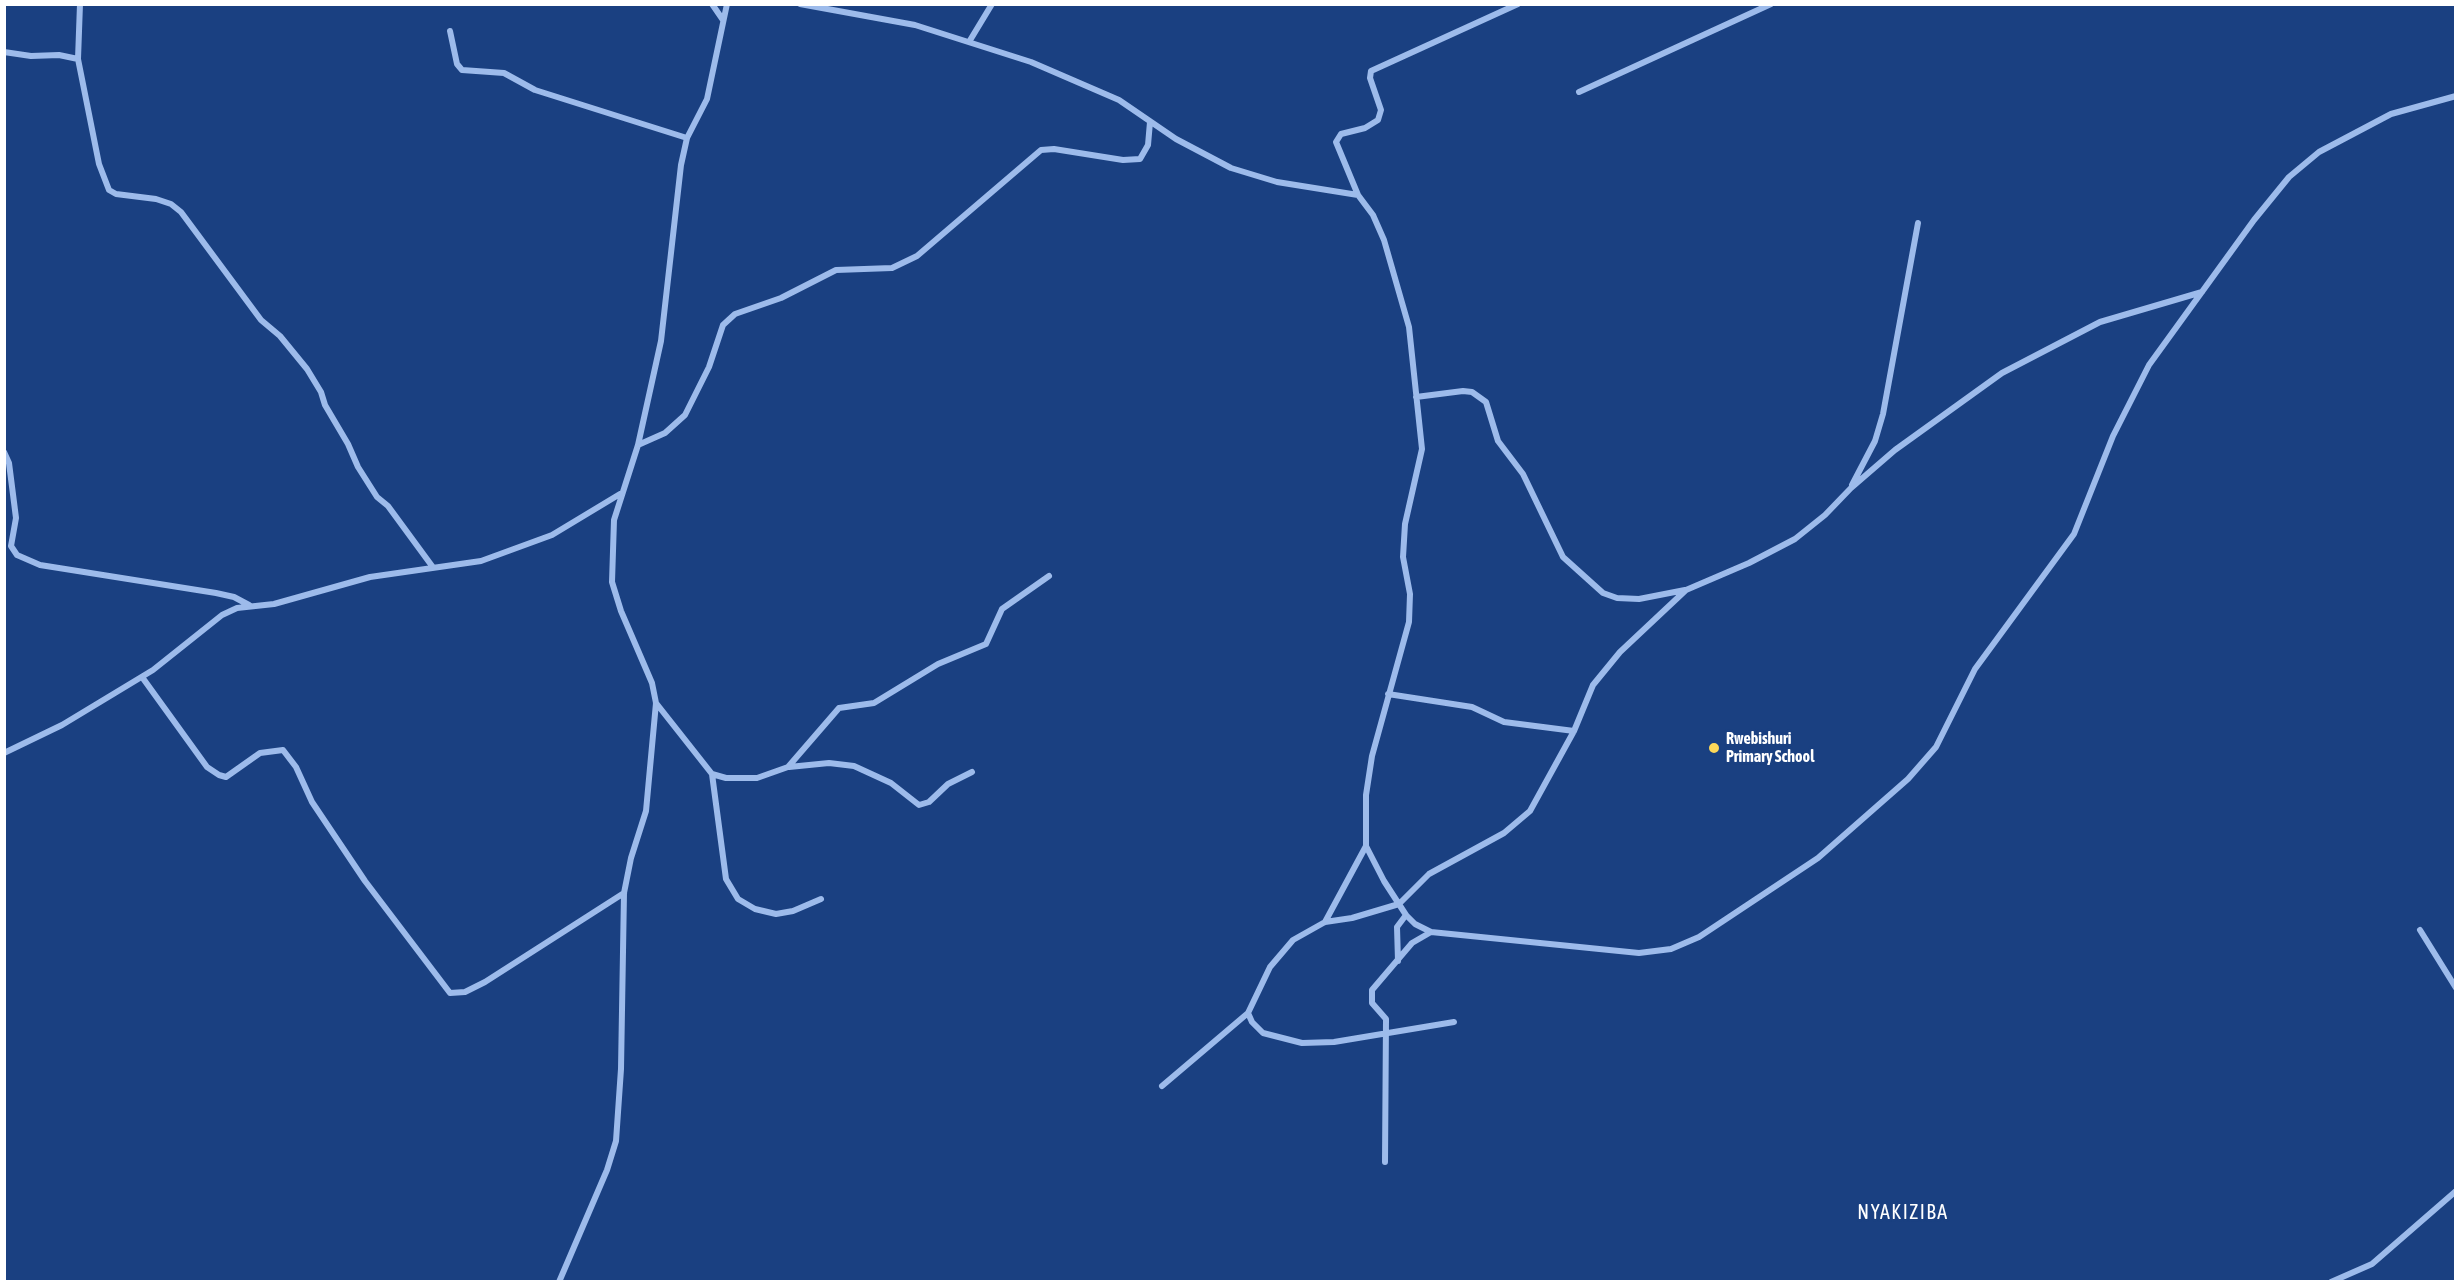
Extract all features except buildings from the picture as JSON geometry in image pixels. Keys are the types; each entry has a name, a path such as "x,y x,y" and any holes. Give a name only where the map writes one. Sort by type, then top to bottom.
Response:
{"street":[{"path":"80,4 78,59 99,164 109,190 116,194 156,199 171,204 181,212 261,320 280,336 307,369 321,392 325,405 348,444 358,467 377,497 388,506 432,566"},
{"path":"712,4 723,20"},
{"path":"559,1281 607,1170 616,1141 621,1069 624,893 631,858 646,811 656,703 652,683 621,611 612,582 614,520 638,445 661,341 681,165 687,138 707,99 727,4"},
{"path":"800,4 915,25 969,42 1076,79 1119,100 1185,144 1241,172 1277,182 1358,195"},
{"path":"969,42 992,4"},
{"path":"1325,922 1366,846 1366,795 1372,756 1409,622 1410,594 1403,557 1405,524 1422,449 1409,327 1384,240 1373,215 1358,195 1336,142 1341,134 1365,128 1378,120 1381,110 1370,78 1371,71 1518,4"},
{"path":"1579,92 1771,4"},
{"path":"450,31 457,64 462,70 504,74 535,90 687,138"},
{"path":"4,52 31,56 59,55 78,59"},
{"path":"1366,846 1406,915 1415,924 1431,932 1639,953 1671,949 1699,937 1818,858 1908,779 1936,747 1975,669 2074,534 2131,396 2149,365 2254,220 2289,177 2319,152 2391,114 2456,96"},
{"path":"638,445 665,433 685,416 705,375 723,325 735,314 781,298 836,270 892,267 917,256 1041,150 1054,149 1123,160 1140,159 1148,145 1150,122"},
{"path":"1851,488 1875,441 1883,414 1918,223"},
{"path":"1416,397 1463,391 1472,393 1486,402 1498,441 1523,474 1563,557 1603,593 1617,598 1639,599 1686,590 1749,563 1795,539 1826,516 1851,488 1895,450 2002,373 2100,322 2203,292"},
{"path":"4,452 9,463 16,518 11,546 17,555 40,565 216,593 234,597 249,605"},
{"path":"4,753 62,724 142,676 222,615 249,605 274,604 370,577 432,566 481,561 524,548 560,531 621,493"},
{"path":"788,767 839,708 874,703 938,664 986,644 1002,609 1049,576"},
{"path":"1162,1086 1248,1013 1260,982 1282,950 1300,935 1325,922 1352,918 1399,904 1429,874 1504,833 1530,811 1574,731 1593,685 1605,668 1686,590"},
{"path":"142,676 207,767 219,776 226,777 260,753 283,750 296,767 312,802 365,881 450,993 465,992 485,982 624,893"},
{"path":"1388,694 1472,707 1504,722 1574,731"},
{"path":"656,703 712,774 726,879 738,898 755,909 776,914 793,911 821,899"},
{"path":"712,774 726,778 757,778 788,767 829,763 854,766 891,783 919,805 928,802 948,784 972,772"},
{"path":"1398,961 1397,927 1406,915"},
{"path":"2420,930 2456,988"},
{"path":"1385,1162 1384,1033 1386,1019 1372,1004 1372,990 1412,943 1431,932"},
{"path":"1248,1013 1263,1033 1302,1043 1334,1042 1454,1022"},
{"path":"2331,1281 2372,1264 2456,1191"}],"place":[{"name":"Rwebishuri Primary School","path":"1714,748"}],"district":[{"name":"NYAKIZIBA","path":"1903,1213"}]}
